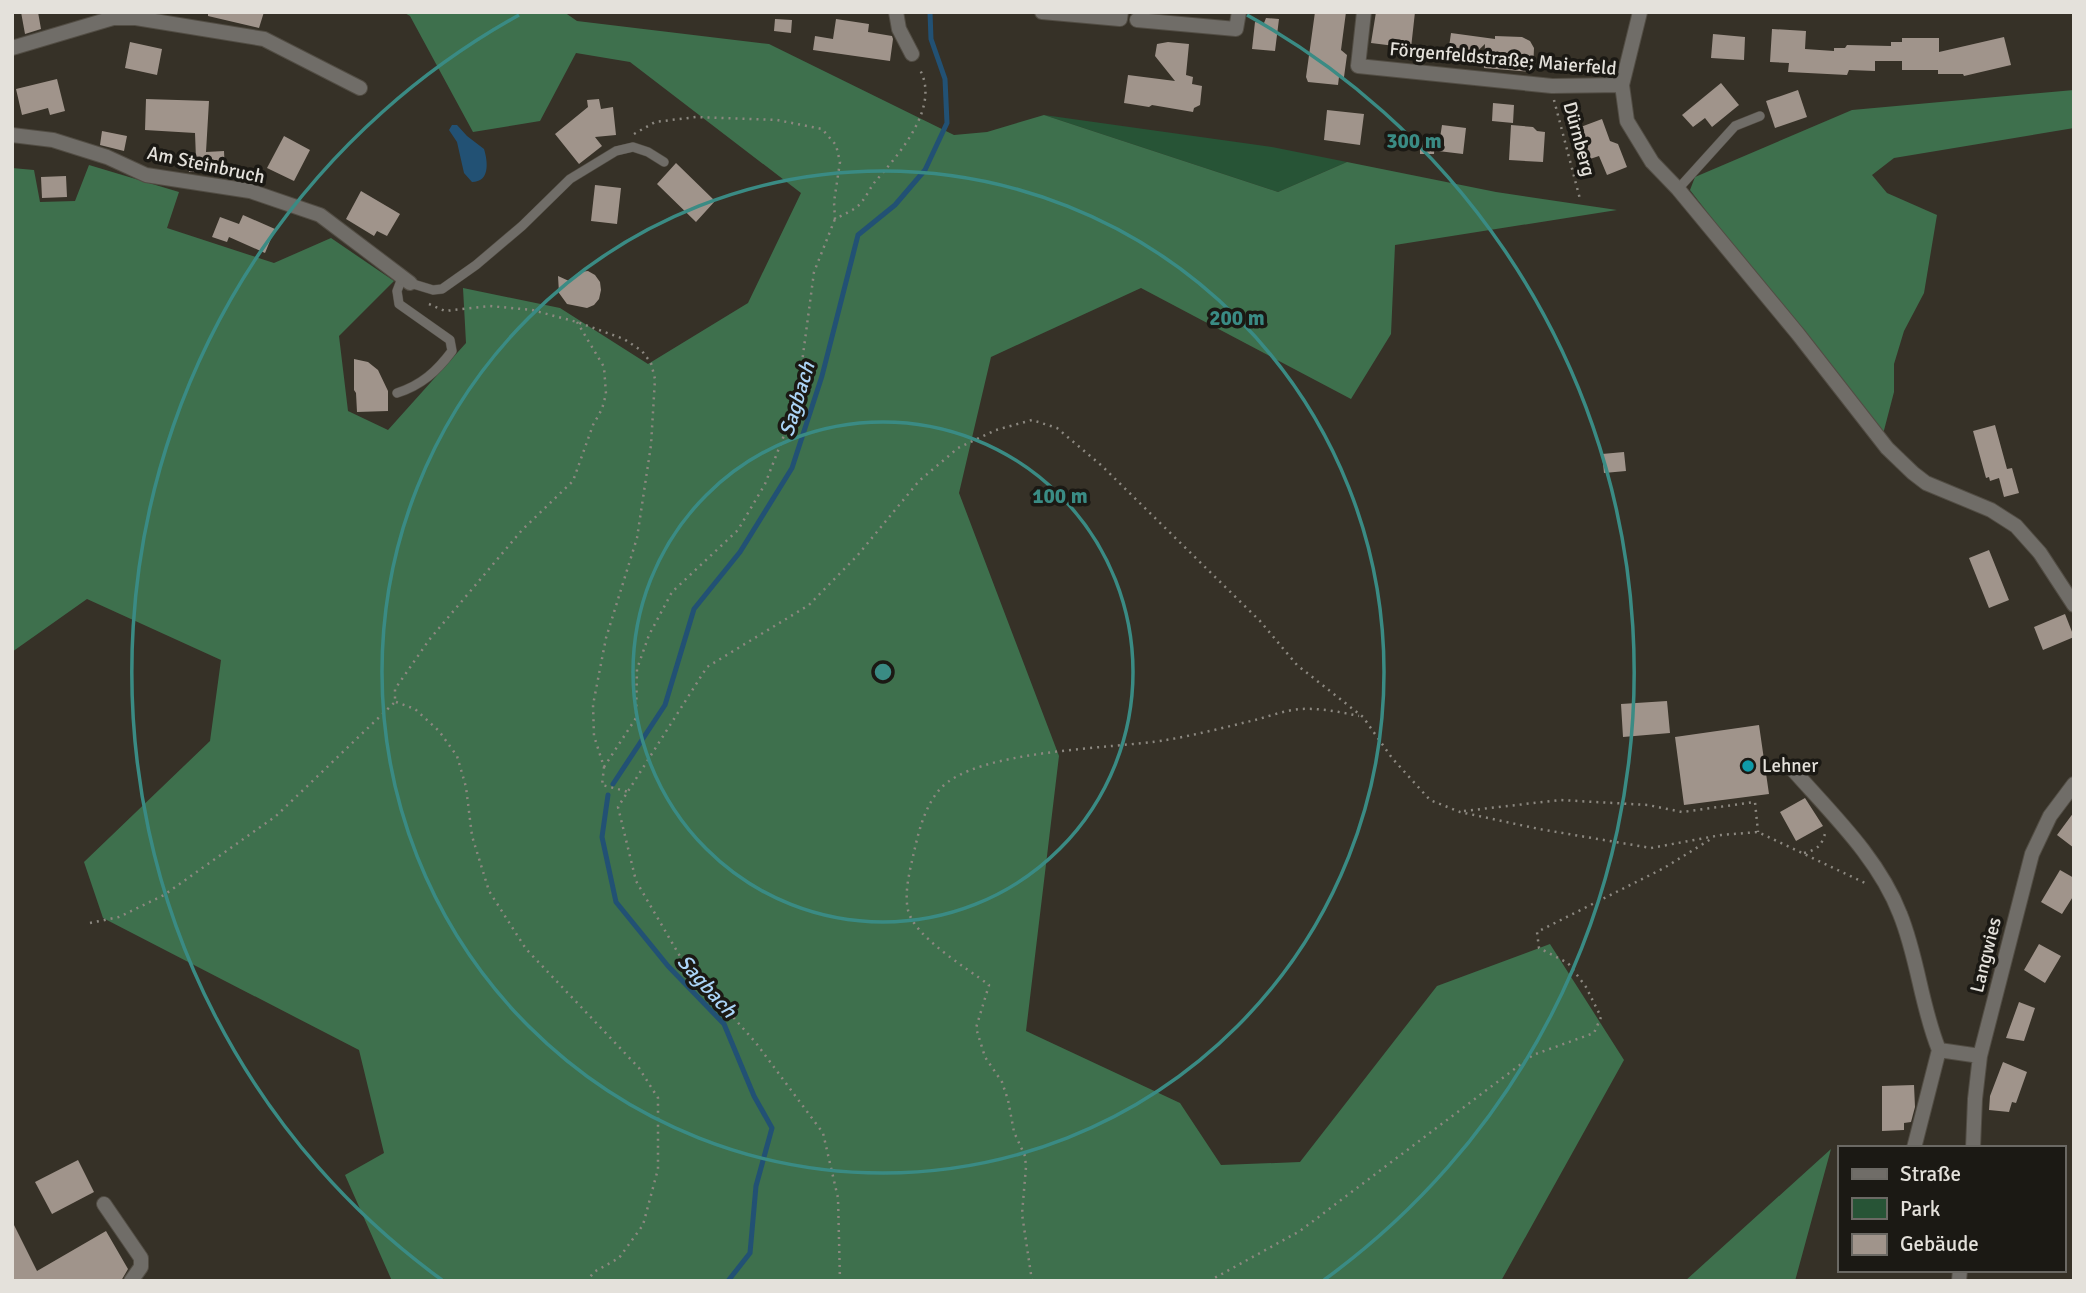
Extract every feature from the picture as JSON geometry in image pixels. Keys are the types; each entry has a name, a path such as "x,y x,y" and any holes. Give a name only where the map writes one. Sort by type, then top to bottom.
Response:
{"street":[{"path":"896,12 899,29 912,54"},
{"path":"1042,12 1120,19 1121,12"},
{"path":"1137,20 1236,29 1239,12"},
{"name":"Förgenfeldstraße; Maierfeld","path":"1364,12 1358,66 1552,86 1622,85 1627,121 1652,162 1678,189 1901,462 1926,482 1991,510 2016,526 2040,552 2074,605"},
{"path":"1622,85 1640,12"},
{"path":"12,48 113,18 135,18 264,39 360,88"},
{"name":"Am Steinbruch","path":"12,135 53,140 107,157 146,175 250,191 320,215 406,280"},
{"path":"1794,771 1860,846 1892,896 1910,942 1927,1019 1939,1050 1915,1146"},
{"name":"Langwies","path":"1973,1146 1980,1056 2032,854 2050,816 2074,784"},
{"path":"1939,1050 1980,1056"},
{"path":"104,1204 141,1258 141,1267 131,1281"}],"lane":[{"path":"1678,189 1735,126 1759,116"},
{"path":"616,151 633,148 648,152 664,162"},
{"name":"Am Steinbruch","path":"406,280 433,290 442,289 476,265 522,226 570,179 616,151"},
{"path":"397,393 416,387 439,369 452,351 450,340 399,304 397,291 406,280"}],"path":[{"path":"835,219 858,206 872,185 896,159 919,122 926,95 923,74 912,54"},
{"name":"Dürnberg","path":"1552,86 1555,110 1580,199"},
{"path":"604,767 636,718 637,669 649,635 672,592 738,530 765,484 783,438 801,370 814,272 835,219 834,202 840,162 836,145 822,129 777,120 696,117 655,122 629,137 616,151"},
{"path":"406,280 424,302 445,311 490,306 532,310 624,339 642,351 651,363 655,379 651,446 637,538 606,638 593,705 594,736 604,767 602,785 629,792"},
{"path":"90,923 118,917 164,895 276,816 396,702 396,689 429,640 522,530 573,481 606,394 604,367 577,322"},
{"path":"840,1281 838,1198 822,1133 757,1043 681,958 636,881 618,807 707,667 809,605 857,556 919,481 958,448 996,430 1032,420 1058,428 1102,466 1259,621 1297,665 1363,717 1392,758 1430,800 1461,812 1651,848 1737,832 1758,832 1892,896"},
{"path":"396,702 415,709 439,731 457,756 466,787 472,836 489,891 526,949 639,1068 657,1098 658,1169 643,1225 619,1258 594,1272 587,1281"},
{"path":"1032,1281 1022,1214 1025,1156 1014,1132 1002,1082 985,1057 976,1028 989,985 915,926 908,910 907,891 922,821 934,799 941,788 959,775 999,761 1077,749 1165,740 1300,709 1334,710 1363,717"},
{"path":"1461,812 1560,800 1648,805 1682,812 1755,802 1758,832"},
{"path":"1803,853 1823,844 1826,829"},
{"path":"1209,1281 1300,1231 1533,1055 1594,1033 1601,1017 1586,986 1568,963 1539,948 1537,932 1664,868 1714,838"}],"green space":[{"path":"403,12 564,12 577,21 769,44 954,135 987,132 1044,115 1278,192 1347,162 1496,192 1617,210 1395,245 1391,334 1351,399 1141,288 991,357 959,493 1059,756 1026,1031 1180,1103 1221,1165 1300,1162 1437,986 1550,944 1624,1060 1501,1281 392,1281 345,1175 384,1153 359,1050 103,918 84,862 210,741 221,660 87,599 12,652 12,168 34,170 40,202 75,201 89,165 179,192 167,228 274,263 331,238 394,281 339,336 348,411 388,430 466,343 463,288 560,308 648,364 748,303 801,193 630,62 576,53 540,121 473,132 410,16"},
{"path":"2074,90 2074,128 1894,158 1872,175 1887,193 1937,215 1924,293 1904,331 1894,364 1894,392 1882,438 1690,190 1695,177 1852,110"},
{"path":"1044,115 1272,147 1347,162 1278,192"},
{"path":"1831,1149 1795,1281 1685,1281"}],"water":[{"path":"452,125 457,125 484,149 486,170 482,179 472,182 464,173 457,142 449,130"}],"building":[{"path":"21,12 38,12 41,29 25,34"},
{"path":"208,12 264,12 259,28 208,16"},
{"path":"1315,12 1346,12 1341,50 1347,55 1344,77 1339,77 1338,85 1308,82 1306,77"},
{"path":"1376,12 1415,12 1411,48 1371,43"},
{"path":"1266,18 1279,19 1275,51 1252,49 1255,22 1264,23"},
{"path":"775,19 792,20 791,33 774,31"},
{"path":"836,19 869,24 868,32 892,36 890,61 813,50 815,36 833,39"},
{"path":"1772,29 1806,31 1805,49 1834,51 1834,48 1845,48 1847,45 1891,46 1891,42 1902,42 1902,38 1939,38 1939,52 2004,37 2011,65 1964,76 1938,74 1938,70 1902,70 1902,61 1875,61 1875,71 1849,70 1847,75 1788,72 1789,63 1770,62"},
{"path":"1451,33 1495,39 1495,36 1522,37 1530,41 1534,48 1533,72 1484,68 1485,44 1464,64 1447,61"},
{"path":"1713,34 1745,37 1744,60 1711,58"},
{"path":"130,42 162,49 157,75 125,68"},
{"path":"1157,44 1189,44 1186,75 1193,77 1192,84 1202,86 1200,105 1194,108 1193,112 1124,103 1128,75 1175,81 1155,56"},
{"path":"57,79 65,111 50,115 48,108 22,115 16,89"},
{"path":"1721,83 1739,105 1712,127 1705,118 1693,127 1682,115"},
{"path":"1798,90 1807,117 1775,128 1766,101"},
{"path":"146,99 209,101 206,152 224,151 225,172 189,172 188,160 196,159 195,133 145,130"},
{"path":"599,99 601,109 613,107 616,135 595,137 602,146 579,164 555,134 588,107 587,100"},
{"path":"1493,103 1514,105 1513,123 1492,121"},
{"path":"1327,110 1364,114 1360,145 1324,140"},
{"path":"1602,119 1610,141 1618,144 1627,167 1607,175 1599,156 1590,159 1578,128"},
{"path":"1442,125 1466,128 1463,154 1438,151"},
{"path":"1511,125 1533,127 1537,131 1545,132 1543,162 1509,160"},
{"path":"102,131 127,136 124,151 100,145"},
{"path":"284,136 310,150 294,181 267,168"},
{"path":"1420,141 1435,141 1434,154 1420,154"},
{"path":"676,163 715,201 696,222 657,184"},
{"path":"66,176 67,197 42,198 41,177"},
{"path":"595,185 621,188 617,224 591,221"},
{"path":"361,191 400,214 387,236 377,231 374,236 346,219"},
{"path":"243,215 275,229 265,253 229,237 227,242 212,237 220,217 239,224"},
{"path":"588,271 600,282 599,299 587,308 567,304 559,293 558,276 569,281 579,272"},
{"path":"354,359 368,362 378,370 388,391 388,411 357,412"},
{"path":"1995,425 2007,469 2012,468 2019,493 2004,497 1999,478 1990,481 1989,477 1986,478 1973,431"},
{"path":"1624,452 1626,471 1604,473 1602,454"},
{"path":"1989,550 2009,600 1989,608 1969,558"},
{"path":"2065,614 2074,637 2043,650 2034,627"},
{"path":"1667,701 1670,733 1623,737 1621,704"},
{"name":"Lehner","path":"1759,725 1769,794 1684,805 1675,737"},
{"path":"1805,798 1823,826 1796,841 1780,812"},
{"path":"2074,812 2074,848 2057,835"},
{"path":"2060,870 2074,878 2074,895 2062,914 2041,902"},
{"path":"2039,944 2061,956 2045,983 2024,970"},
{"path":"2019,1002 2035,1008 2024,1041 2006,1038"},
{"path":"2003,1062 2027,1072 2016,1103 2012,1102 2009,1112 1989,1110 1990,1096"},
{"path":"1914,1085 1915,1107 1911,1122 1904,1123 1904,1130 1882,1131 1882,1086"},
{"path":"78,1160 94,1192 52,1214 35,1182"},
{"path":"12,1221 37,1271 106,1231 128,1269 121,1281 12,1281"}],"waterway":[{"name":"Sagbach","path":"613,784 665,705 694,609 740,552 792,468 822,376 858,235 895,205 925,170 947,123 945,79 931,39 930,12"},
{"name":"Sagbach","path":"608,795 602,837 616,902 668,966 724,1024 754,1096 772,1128 756,1186 750,1253 728,1281"}],"place":[{"name":"Lehner","path":"1748,766"}]}
